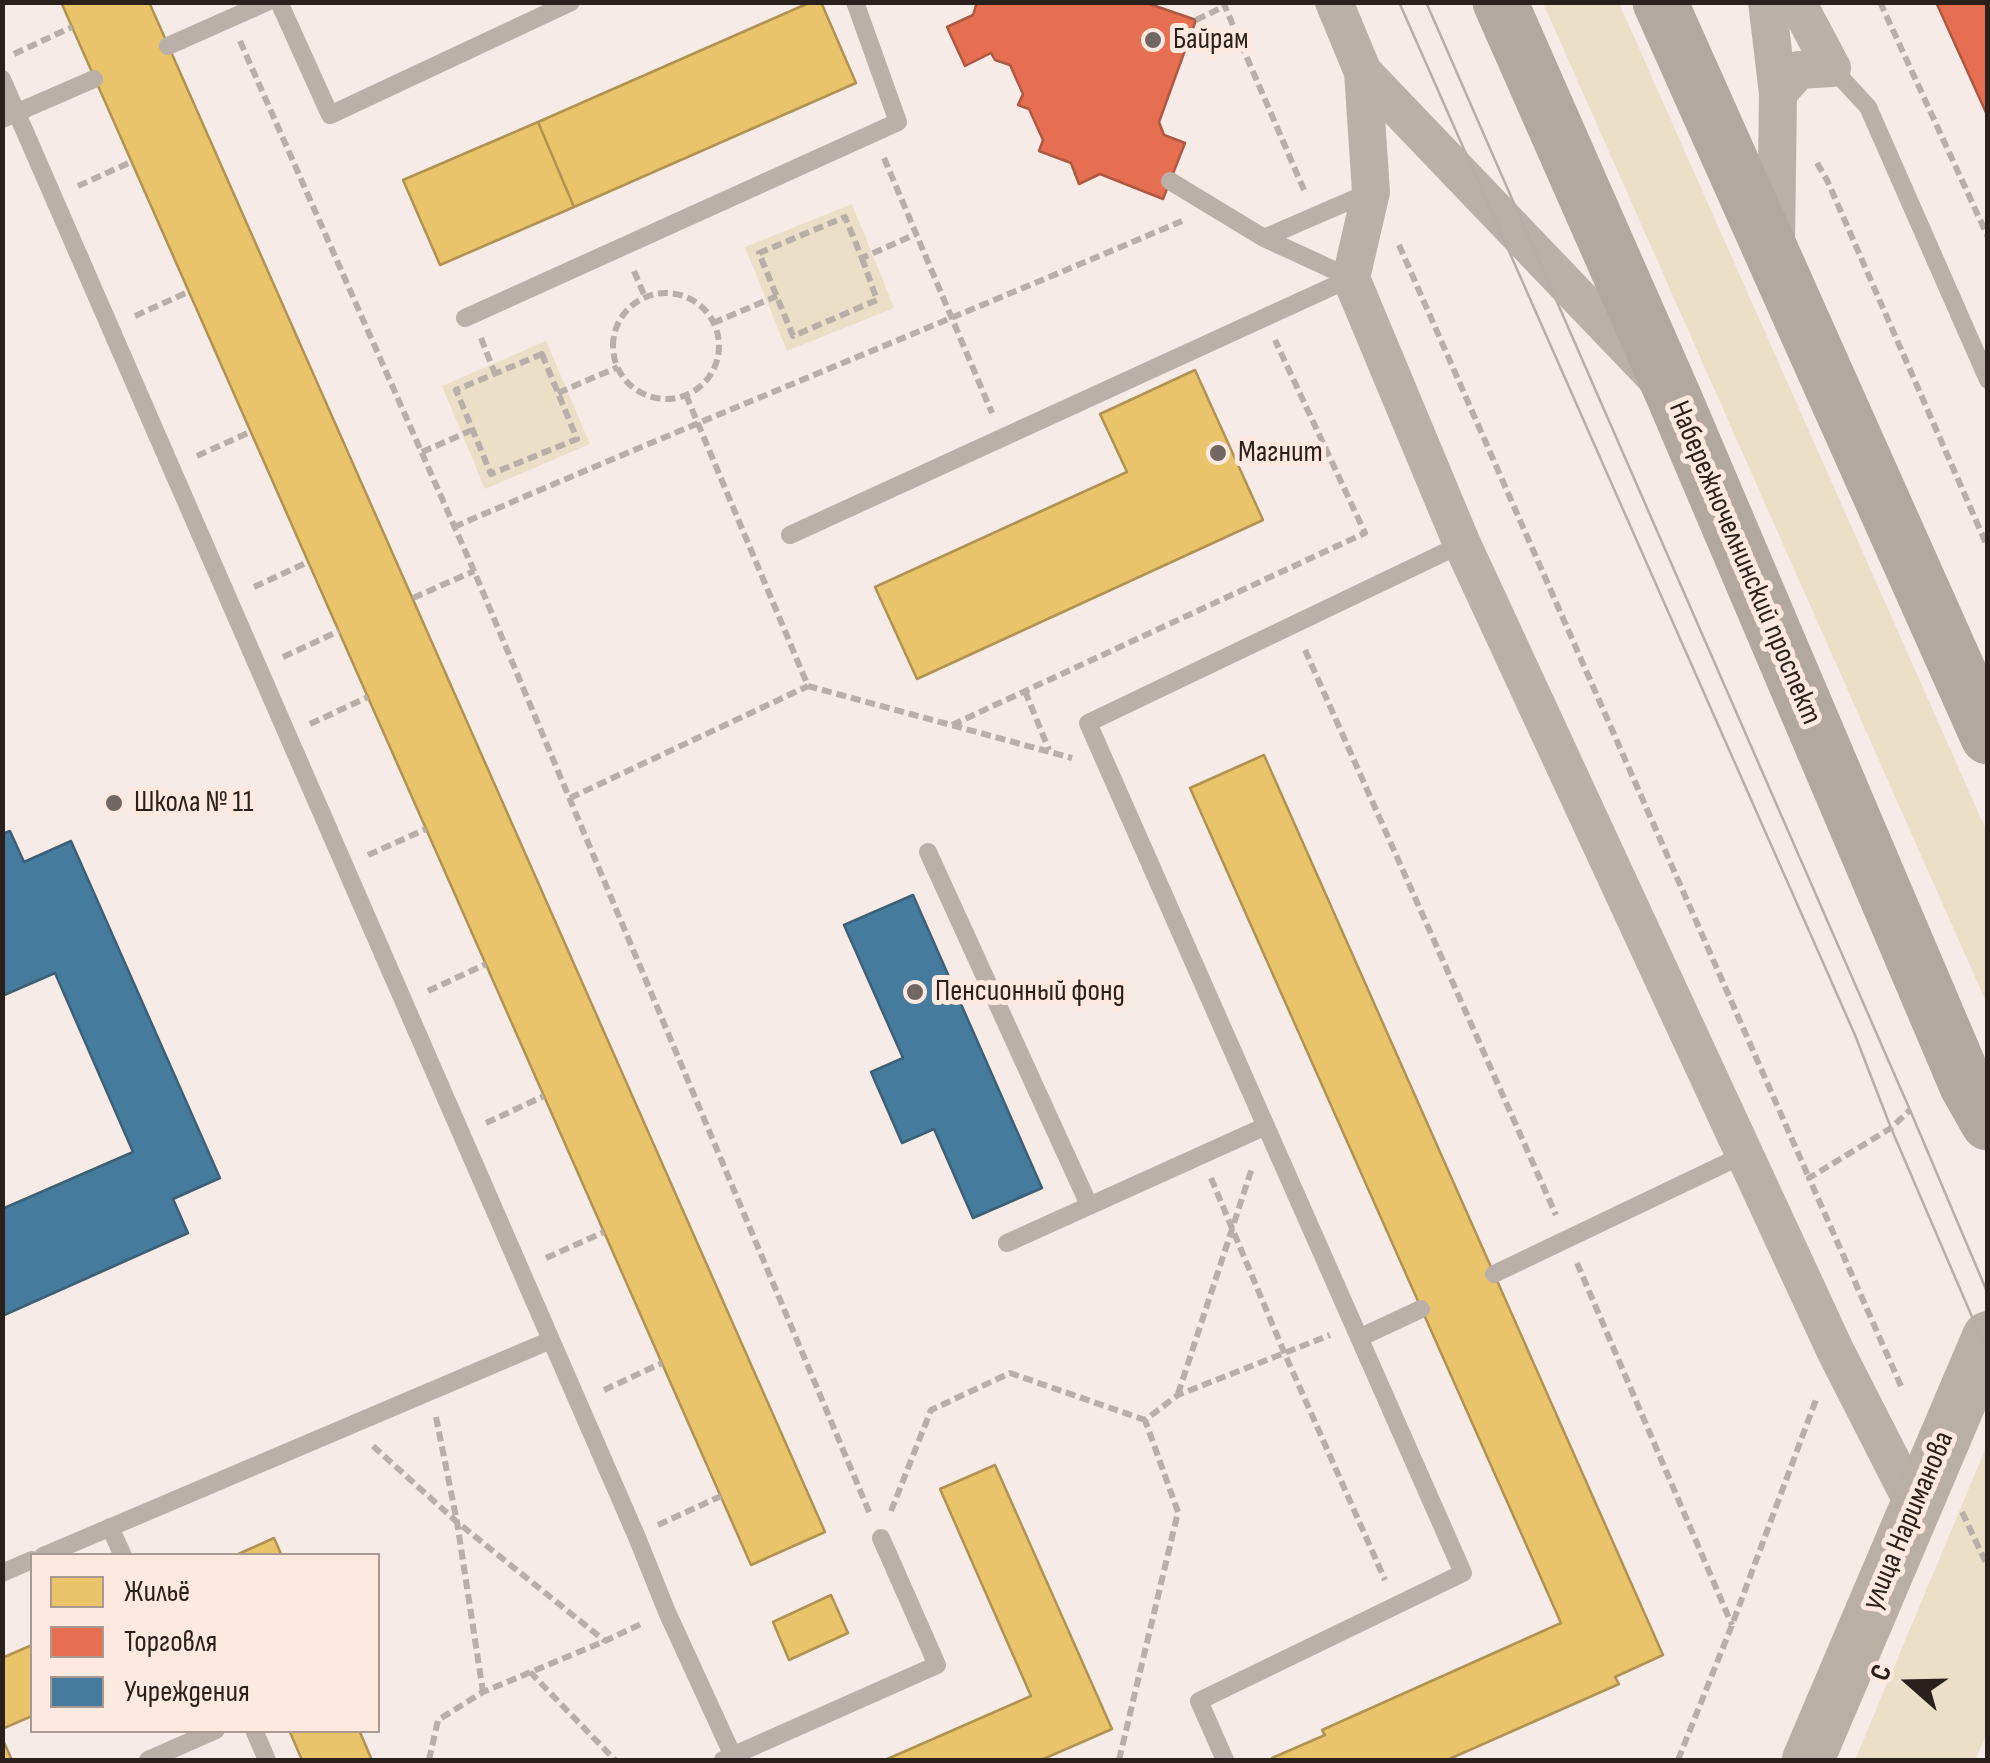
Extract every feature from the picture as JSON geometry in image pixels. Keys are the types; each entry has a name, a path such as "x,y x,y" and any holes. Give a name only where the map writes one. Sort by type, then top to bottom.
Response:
{"main road":[{"name":"Набережночелнинский проспект","path":"1500,2 1674,397 1953,1053 1988,1123"},
{"path":"1660,2 1985,717"},
{"name":"улица Нариманова","path":"1808,1760 1938,1509 1988,1338"}],"street":[{"path":"1334,2 1363,72 1371,192 1352,278 1462,544 1834,1350 1938,1509"},
{"path":"1768,2 1778,92 1776,261"},
{"path":"1778,92 1800,70 1832,68 1797,2"},
{"path":"1363,72 1674,397"}],"lane":[{"path":"168,46 267,2"},
{"path":"280,2 330,116 570,2"},
{"path":"465,318 898,122 855,2"},
{"path":"1832,68 1868,107 1988,380"},
{"path":"2,79 10,116 54,197 636,1535 727,1758 937,1665 880,1538"},
{"path":"10,116 94,79"},
{"path":"1170,181 1264,238 1352,278"},
{"path":"1264,238 1371,192"},
{"path":"790,536 1352,278"},
{"path":"1226,1760 1199,1700 1462,1573 1088,723 1462,544"},
{"path":"928,852 1089,1205"},
{"path":"1007,1243 1266,1126"},
{"path":"1494,1274 1743,1155"},
{"path":"1357,1332 1421,1309"},
{"path":"50,1553 551,1340"},
{"path":"110,1526 122,1553"},
{"path":"2,1573 30,1561"},
{"path":"148,1760 205,1733"},
{"path":"255,1733 267,1760"}],"path":[{"path":"1880,2 1988,238"},
{"path":"1196,20 1224,4 1315,215"},
{"path":"230,18 474,570 880,1538"},
{"path":"2,60 72,28"},
{"path":"1778,92 1827,180 1988,548"},
{"path":"874,134 1003,438"},
{"path":"54,197 131,162"},
{"path":"1371,192 1400,247 1902,1388"},
{"path":"454,526 1214,208"},
{"path":"845,217 862,258 877,300 793,336 759,252 845,217"},
{"path":"862,258 916,234"},
{"path":"111,328 188,292"},
{"path":"679,295 695,302 713,323 720,346 717,363 708,378 686,396 661,400 644,395 630,386 618,368 613,354 620,321 630,307 645,297 679,295"},
{"path":"713,323 777,296"},
{"path":"952,725 1366,533 1264,318"},
{"path":"542,354 576,439 491,474 472,430 456,390 542,354"},
{"path":"558,394 618,368"},
{"path":"686,396 808,686"},
{"path":"422,452 472,430"},
{"path":"172,468 250,432"},
{"path":"229,599 308,562"},
{"path":"412,598 474,570"},
{"path":"1294,625 1567,1239 1732,1624"},
{"path":"259,668 339,631"},
{"path":"570,798 808,686 1108,768"},
{"path":"1025,691 1049,752"},
{"path":"288,734 368,697"},
{"path":"345,866 426,829"},
{"path":"404,1001 486,964"},
{"path":"462,1134 544,1096"},
{"path":"1809,1178 1890,1128 1910,1110"},
{"path":"1178,1396 1266,1126"},
{"path":"1201,1154 1395,1604"},
{"path":"521,1270 604,1232"},
{"path":"1678,1760 1859,1288"},
{"path":"1144,1420 1178,1396 1284,1352 1357,1332"},
{"path":"578,1402 662,1363"},
{"path":"880,1538 931,1410 1010,1373 1144,1420"},
{"path":"430,1390 457,1522 484,1692"},
{"path":"1119,1760 1178,1512 1144,1420"},
{"path":"349,1425 457,1522 605,1642"},
{"path":"636,1535 721,1496"},
{"path":"1938,1509 1988,1567"},
{"path":"429,1760 438,1720 484,1692 667,1612"},
{"path":"530,1672 615,1760"}],"shaded area":[{"path":"1543,3 1619,3 1987,832 1987,1004"},
{"path":"852,204 894,308 787,351 745,247"},
{"path":"546,341 590,444 485,489 442,386"},
{"path":"1987,1445 1988,1731 1975,1760 1855,1760"}],"building: Жильё":[{"path":"61,2 149,2 825,1532 751,1565"},
{"path":"811,2 821,2 856,83 574,207 538,122"},
{"path":"538,122 574,207 440,265 403,180"},
{"path":"1195,370 1263,520 917,679 875,587 1127,472 1100,414"},
{"path":"1264,755 1663,1655 1615,1677 1619,1684 1447,1760 1272,1758 1325,1735 1322,1730 1561,1623 1190,788"},
{"path":"995,1465 1112,1729 1041,1760 885,1760 1031,1696 940,1489"},
{"path":"274,1538 281,1553 241,1553"},
{"path":"831,1595 848,1633 789,1660 773,1622"},
{"path":"30,1646 30,1717 2,1729 2,1658"},
{"path":"290,1733 360,1733 372,1760 302,1760"},
{"path":"2,1738 12,1760 2,1760"}],"building: Торговля":[{"path":"977,2 1144,2 1196,20 1159,122 1164,135 1185,143 1163,199 1100,174 1079,184 1071,163 1039,151 1043,140 1029,109 1018,105 1023,94 1010,65 995,60 991,53 965,66 947,27 973,15"},
{"path":"1936,2 1988,2 1988,117"}],"building: Учреждения":[{"path":"10,831 24,862 71,841 220,1178 173,1199 188,1233 2,1316 2,1209 133,1152 55,973 2,996 2,834"},
{"name":"Пенсионный фонд","path":"913,895 1042,1188 973,1218 934,1129 902,1143 871,1072 903,1058 844,925"}],"tram line":[{"path":"1399,2 1855,1035 1988,1354"},
{"path":"1426,2 1988,1294"}],"place":[{"name":"Байрам","path":"1153,40"},
{"name":"Магнит","path":"1218,453"},
{"name":"Школа № 11","path":"114,803"},
{"name":"Пенсионный фонд","path":"915,992"}]}
